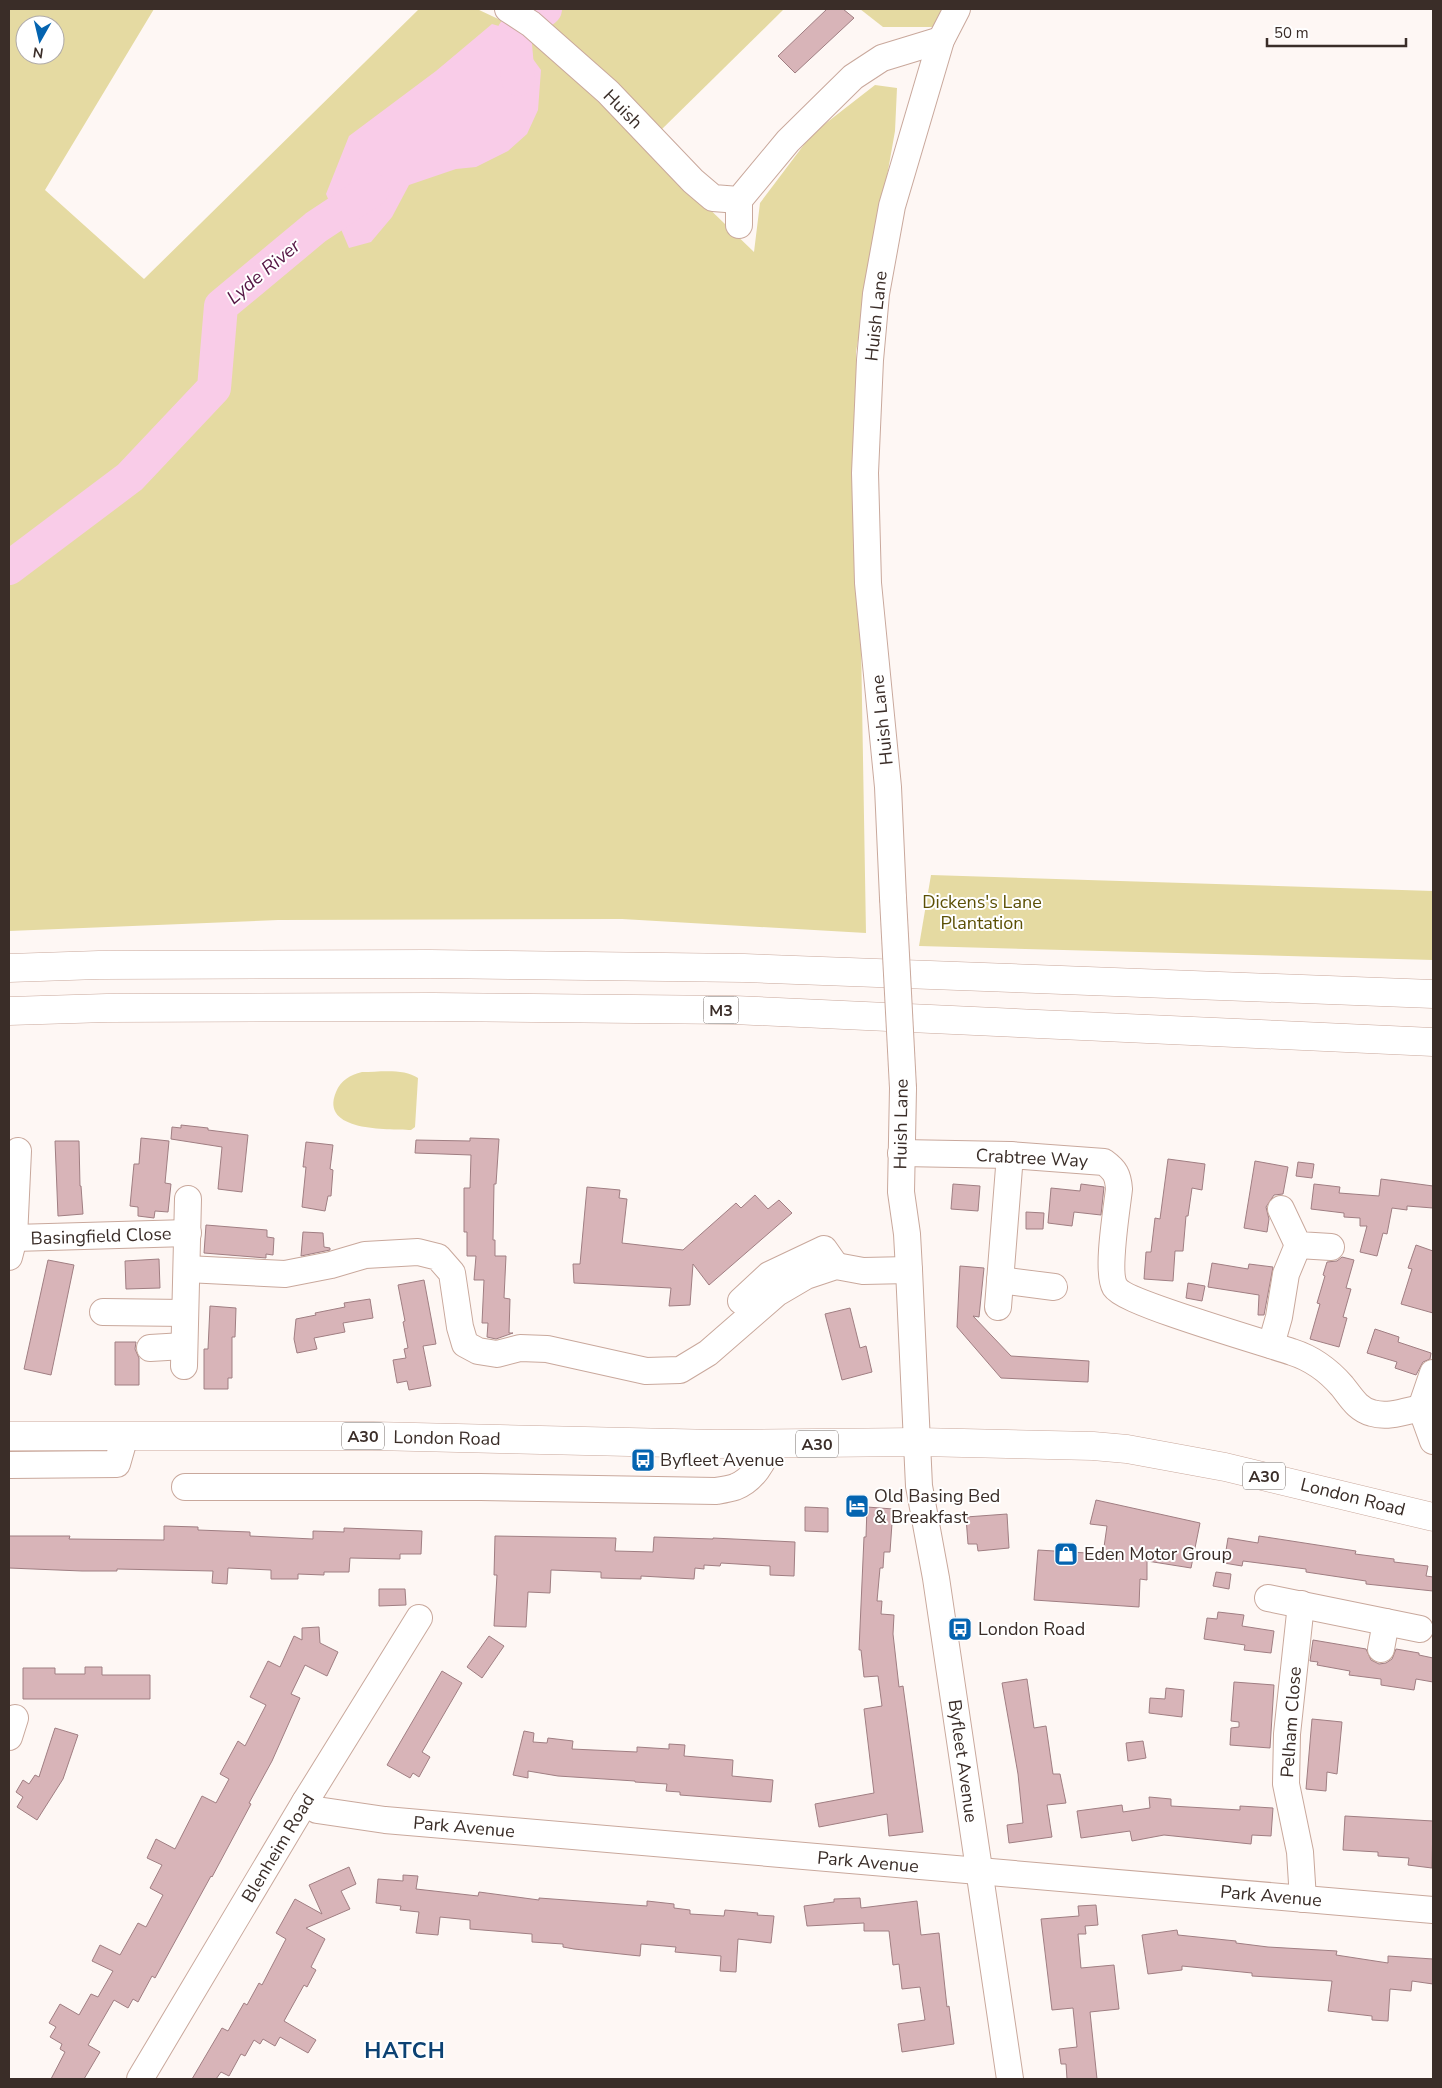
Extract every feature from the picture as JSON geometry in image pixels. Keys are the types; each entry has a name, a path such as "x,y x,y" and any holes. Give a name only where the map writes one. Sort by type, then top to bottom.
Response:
{"main road":[{"path":"9,968 99,965 401,964 744,968 1433,994"},
{"name":"M3","path":"9,1011 107,1008 413,1007 734,1010 1433,1042"},
{"name":"London Road","path":"9,1436 382,1437 766,1444 916,1442 1059,1444 1127,1449 1225,1467 1433,1516"}],"street":[{"name":"Huish","path":"508,9 532,24 608,92 693,180 713,198 739,212 788,140 853,78 882,58 941,40"},
{"name":"Huish Lane","path":"916,1442 909,1270 901,1192 903,1088 888,787 868,583 865,474 870,360 876,294 892,206 941,40 957,9"},
{"name":"Basingfield Close","path":"18,1151 11,1248 188,1233"},
{"name":"Crabtree Way","path":"901,1153 1010,1155 1104,1162 1114,1169 1118,1178 1119,1189 1111,1267 1115,1287 1124,1295 1164,1311 1302,1355 1325,1369 1342,1386 1353,1402 1363,1410 1383,1415 1421,1408"},
{"path":"998,1307 1010,1155"},
{"name":"Basingfield Close","path":"150,1348 184,1356 188,1199"},
{"path":"1272,1345 1280,1317 1286,1274 1298,1245 1281,1209"},
{"path":"1298,1245 1331,1247"},
{"path":"187,1269 285,1274 331,1265 365,1255 418,1252 438,1257 452,1272 460,1327 465,1344 478,1351 497,1354 520,1348 547,1349 646,1372 680,1370 708,1353 777,1293 806,1276 836,1266 863,1271 909,1270"},
{"path":"1000,1280 1054,1287"},
{"path":"103,1312 185,1313"},
{"path":"1433,1374 1421,1408 1433,1441"},
{"path":"9,1464 117,1464 125,1436"},
{"name":"Byfleet Avenue","path":"916,1442 922,1509 936,1578 1010,2079"},
{"path":"184,1487 480,1487 716,1491 737,1486 757,1471 766,1451 766,1444"},
{"path":"1268,1598 1420,1629"},
{"name":"Pelham Close","path":"1300,1604 1287,1734 1286,1784 1300,1852 1303,1899"},
{"name":"Blenheim Road","path":"140,2079 418,1617"},
{"path":"1381,1649 1386,1622"},
{"name":"Park Avenue","path":"305,1802 316,1810 385,1820 1433,1910"}],"green space":[{"path":"9,9 154,9 45,190 144,279 419,9 477,9 526,32 754,252 760,203 812,134 875,85 897,88 895,131 856,352 866,933 622,919 278,920 9,931"},
{"path":"515,9 784,9 659,132"},
{"path":"860,9 943,9 935,27 883,27"},
{"name":"Dickens's Lane Plantation","path":"931,875 1433,891 1433,960 919,946"},
{"path":"362,1072 399,1072 418,1078 415,1127 411,1130 358,1126 337,1115 333,1105 340,1084 346,1079"}],"shaded area":[{"path":"492,24 506,28 530,40 533,59 541,70 538,110 527,134 508,151 476,167 456,169 409,185 392,217 371,242 349,248 326,194 349,136 436,71"}],"building":[{"path":"827,9 843,9 854,18 795,73 778,56"},
{"path":"181,1125 248,1135 242,1192 218,1189 222,1147 171,1139 172,1127 181,1128"},
{"path":"141,1138 169,1141 165,1183 171,1184 168,1212 155,1211 154,1218 138,1216 138,1207 130,1206 134,1164 139,1164"},
{"path":"470,1138 499,1139 496,1184 494,1184 493,1240 495,1240 495,1256 506,1256 504,1298 510,1299 509,1333 513,1333 496,1339 487,1337 488,1323 482,1323 484,1280 474,1280 476,1256 467,1256 467,1232 464,1232 464,1188 470,1188 471,1155 415,1153 416,1140 470,1141"},
{"path":"55,1141 79,1141 83,1214 58,1216"},
{"path":"306,1142 333,1145 330,1169 333,1170 331,1196 328,1196 325,1211 302,1207 306,1167 303,1167"},
{"path":"1168,1159 1205,1164 1202,1190 1192,1188 1188,1216 1186,1216 1183,1251 1175,1251 1173,1281 1144,1279 1146,1252 1151,1252 1155,1218 1160,1219"},
{"path":"1255,1161 1288,1167 1283,1194 1274,1195 1266,1207 1269,1219 1267,1232 1244,1228"},
{"path":"1298,1162 1314,1164 1312,1178 1296,1176"},
{"path":"1381,1179 1433,1186 1433,1208 1407,1206 1407,1210 1392,1208 1387,1234 1383,1233 1377,1256 1360,1252 1367,1226 1360,1226 1360,1218 1344,1217 1344,1213 1311,1209 1314,1184 1340,1187 1339,1193 1379,1196"},
{"path":"953,1184 980,1186 978,1211 951,1209"},
{"path":"1081,1184 1104,1187 1101,1215 1074,1212 1072,1226 1048,1223 1051,1188 1080,1191"},
{"path":"587,1187 620,1190 619,1198 627,1199 622,1243 683,1250 736,1203 741,1208 755,1195 768,1209 779,1200 792,1213 709,1285 693,1264 690,1305 669,1306 671,1288 574,1283 573,1264 580,1264"},
{"path":"1026,1212 1044,1213 1043,1229 1026,1229"},
{"path":"206,1225 267,1230 267,1237 274,1238 273,1255 266,1254 266,1258 204,1253"},
{"path":"303,1232 323,1233 324,1247 330,1248 330,1250 301,1256"},
{"path":"1416,1245 1433,1251 1433,1313 1401,1304 1412,1269 1408,1268"},
{"path":"1342,1257 1354,1260 1346,1288 1351,1289 1343,1317 1347,1318 1339,1347 1310,1339 1320,1304 1317,1303 1327,1262 1337,1261"},
{"path":"159,1259 160,1288 126,1289 125,1261"},
{"path":"48,1260 74,1265 51,1375 24,1369"},
{"path":"1212,1263 1248,1269 1249,1264 1273,1267 1264,1315 1258,1315 1259,1295 1208,1287"},
{"path":"960,1266 984,1268 979,1317 973,1316 1011,1356 1089,1361 1088,1382 1001,1378 957,1327"},
{"path":"424,1280 436,1344 423,1346 431,1386 409,1390 407,1381 397,1383 393,1360 406,1358 404,1349 408,1348 398,1285"},
{"path":"1188,1283 1205,1286 1202,1301 1186,1298"},
{"path":"370,1299 373,1318 343,1323 345,1332 314,1338 317,1349 297,1353 294,1339 296,1319 345,1307 344,1303"},
{"path":"210,1306 236,1308 235,1337 232,1337 232,1378 228,1378 228,1389 204,1389 204,1349 208,1349"},
{"path":"850,1308 860,1348 866,1346 872,1372 842,1380 825,1314"},
{"path":"1375,1329 1399,1337 1398,1342 1431,1353 1430,1359 1423,1362 1416,1375 1395,1368 1397,1362 1367,1353"},
{"path":"115,1342 136,1342 135,1349 139,1358 139,1385 115,1385"},
{"name":"Eden Motor Group","path":"1096,1500 1200,1523 1191,1568 1147,1561 1147,1580 1140,1579 1139,1607 1034,1600 1038,1550 1103,1554 1107,1526 1090,1524"},
{"path":"805,1507 828,1508 828,1532 805,1531"},
{"path":"867,1507 893,1509 890,1552 884,1552 883,1568 880,1568 877,1601 882,1601 881,1614 894,1615 893,1634 899,1687 903,1686 923,1832 889,1836 887,1814 819,1827 815,1804 874,1793 864,1709 882,1706 878,1676 864,1677 861,1650 859,1650"},
{"path":"1007,1514 1009,1548 978,1551 977,1544 968,1544 966,1517"},
{"path":"164,1526 198,1527 198,1530 250,1532 250,1536 313,1539 313,1531 344,1532 344,1528 422,1531 421,1554 400,1554 400,1559 350,1558 349,1572 324,1572 324,1575 298,1574 298,1579 271,1579 271,1570 228,1568 227,1584 212,1583 213,1571 117,1569 117,1571 82,1571 9,1568 9,1536 70,1536 69,1539 164,1540"},
{"path":"495,1536 616,1538 615,1551 653,1552 654,1537 795,1542 794,1576 770,1575 770,1566 721,1563 720,1566 704,1565 704,1569 695,1568 694,1579 641,1576 641,1579 601,1578 601,1572 551,1570 550,1593 528,1592 526,1627 494,1626 497,1575 494,1575"},
{"path":"1259,1536 1356,1551 1355,1554 1394,1559 1394,1562 1428,1566 1426,1576 1433,1577 1433,1591 1366,1584 1366,1581 1306,1572 1306,1569 1243,1561 1242,1566 1224,1563 1228,1538 1258,1543"},
{"path":"1216,1572 1231,1574 1229,1589 1213,1586"},
{"path":"379,1589 405,1589 406,1605 379,1606"},
{"path":"1218,1612 1244,1615 1242,1626 1274,1631 1271,1653 1244,1650 1245,1645 1204,1639 1207,1618 1217,1619"},
{"path":"319,1627 320,1643 338,1652 327,1676 305,1665 291,1694 300,1698 272,1761 212,1877 155,1978 152,1976 138,2002 133,1999 128,2008 114,2000 88,2045 100,2052 84,2079 51,2079 65,2052 60,2049 62,2044 50,2037 56,2027 49,2023 60,2004 79,2015 91,1994 98,1997 113,1971 92,1961 100,1945 120,1955 138,1923 146,1927 163,1895 150,1888 162,1865 147,1858 156,1839 175,1849 202,1796 216,1803 229,1779 220,1774 238,1741 245,1746 266,1705 250,1697 268,1661 280,1667 294,1636 302,1640 302,1628"},
{"path":"489,1636 504,1646 482,1678 467,1667"},
{"path":"1313,1640 1366,1649 1371,1660 1379,1664 1386,1663 1392,1659 1396,1649 1419,1653 1419,1655 1433,1658 1433,1682 1416,1679 1414,1690 1381,1685 1381,1679 1349,1675 1350,1671 1317,1665 1318,1662 1310,1661"},
{"path":"85,1667 102,1667 102,1675 150,1675 150,1699 23,1699 23,1668 55,1668 55,1674 85,1674"},
{"path":"442,1671 462,1683 422,1752 430,1757 419,1777 413,1773 410,1778 387,1765"},
{"path":"1027,1679 1034,1728 1046,1726 1053,1774 1060,1774 1066,1803 1047,1805 1052,1837 1009,1843 1007,1825 1023,1823 1018,1774 1002,1683"},
{"path":"1234,1682 1274,1685 1270,1748 1230,1745 1231,1728 1239,1727 1239,1722 1231,1721"},
{"path":"1166,1688 1184,1690 1182,1717 1149,1713 1150,1698 1165,1699"},
{"path":"1312,1719 1342,1722 1337,1774 1327,1772 1326,1791 1306,1789"},
{"path":"55,1728 78,1735 63,1779 37,1820 17,1807 23,1797 16,1792 23,1780 29,1784 35,1775 39,1777"},
{"path":"524,1731 534,1733 533,1742 547,1743 548,1738 573,1741 572,1749 637,1752 637,1747 669,1749 669,1744 685,1745 684,1756 733,1760 732,1776 773,1780 771,1802 680,1795 680,1792 666,1791 667,1784 558,1776 528,1771 528,1778 513,1775"},
{"path":"1143,1741 1146,1758 1128,1761 1126,1743"},
{"path":"1149,1797 1171,1799 1171,1806 1240,1810 1240,1806 1273,1808 1271,1836 1252,1835 1251,1844 1164,1835 1132,1841 1130,1831 1081,1838 1077,1811 1122,1805 1123,1812 1150,1808"},
{"path":"1345,1816 1433,1821 1432,1868 1408,1865 1409,1858 1378,1856 1378,1852 1343,1850"},
{"path":"349,1867 356,1884 341,1891 350,1909 306,1928 325,1939 311,1967 316,1970 307,1987 304,1985 284,2021 316,2040 308,2053 280,2037 275,2046 263,2039 260,2044 254,2040 245,2056 241,2054 229,2076 221,2072 216,2079 192,2079 222,2028 228,2031 244,2003 247,2005 259,1983 262,1985 286,1939 276,1933 295,1899 322,1914 309,1885"},
{"path":"403,1875 418,1876 416,1889 478,1896 479,1892 539,1900 539,1898 647,1906 647,1901 674,1904 674,1908 690,1910 690,1914 724,1916 725,1910 758,1913 757,1915 774,1916 771,1943 738,1939 736,1972 720,1971 721,1956 675,1952 676,1947 641,1944 640,1956 574,1949 563,1947 563,1944 532,1942 532,1934 470,1929 470,1920 440,1917 438,1935 416,1933 419,1912 400,1910 401,1906 376,1903 378,1879 403,1881"},
{"path":"860,1898 861,1908 917,1901 921,1935 939,1933 947,2007 949,2006 954,2044 902,2052 898,2024 925,2020 920,1987 902,1989 899,1964 893,1965 889,1931 864,1931 864,1923 807,1926 804,1906 834,1902 834,1899"},
{"path":"1096,1905 1098,1925 1085,1926 1086,1934 1078,1934 1081,1968 1114,1965 1119,2009 1090,2012 1097,2079 1067,2079 1066,2064 1061,2064 1059,2049 1077,2047 1073,2008 1052,2010 1041,1919 1079,1916 1078,1906"},
{"path":"1177,1930 1178,1935 1236,1941 1236,1943 1268,1947 1337,1951 1336,1955 1388,1963 1388,1956 1433,1959 1433,1984 1412,1981 1411,1991 1390,1989 1388,2021 1372,2020 1372,2016 1328,2011 1332,1981 1252,1976 1252,1973 1182,1966 1182,1970 1148,1974 1142,1935"}],"waterway":[{"name":"Lyde River","path":"518,79 514,33 545,9"},
{"name":"Lyde River","path":"9,568 130,477 214,388 221,306 316,227 372,190"}],"place":[{"name":"Byfleet Avenue","path":"643,1460"},
{"name":"Old Basing Bed & Breakfast","path":"857,1506"},
{"name":"Eden Motor Group","path":"1066,1554"},
{"name":"London Road","path":"960,1629"}],"district":[{"name":"HATCH","path":"405,2050"}]}
